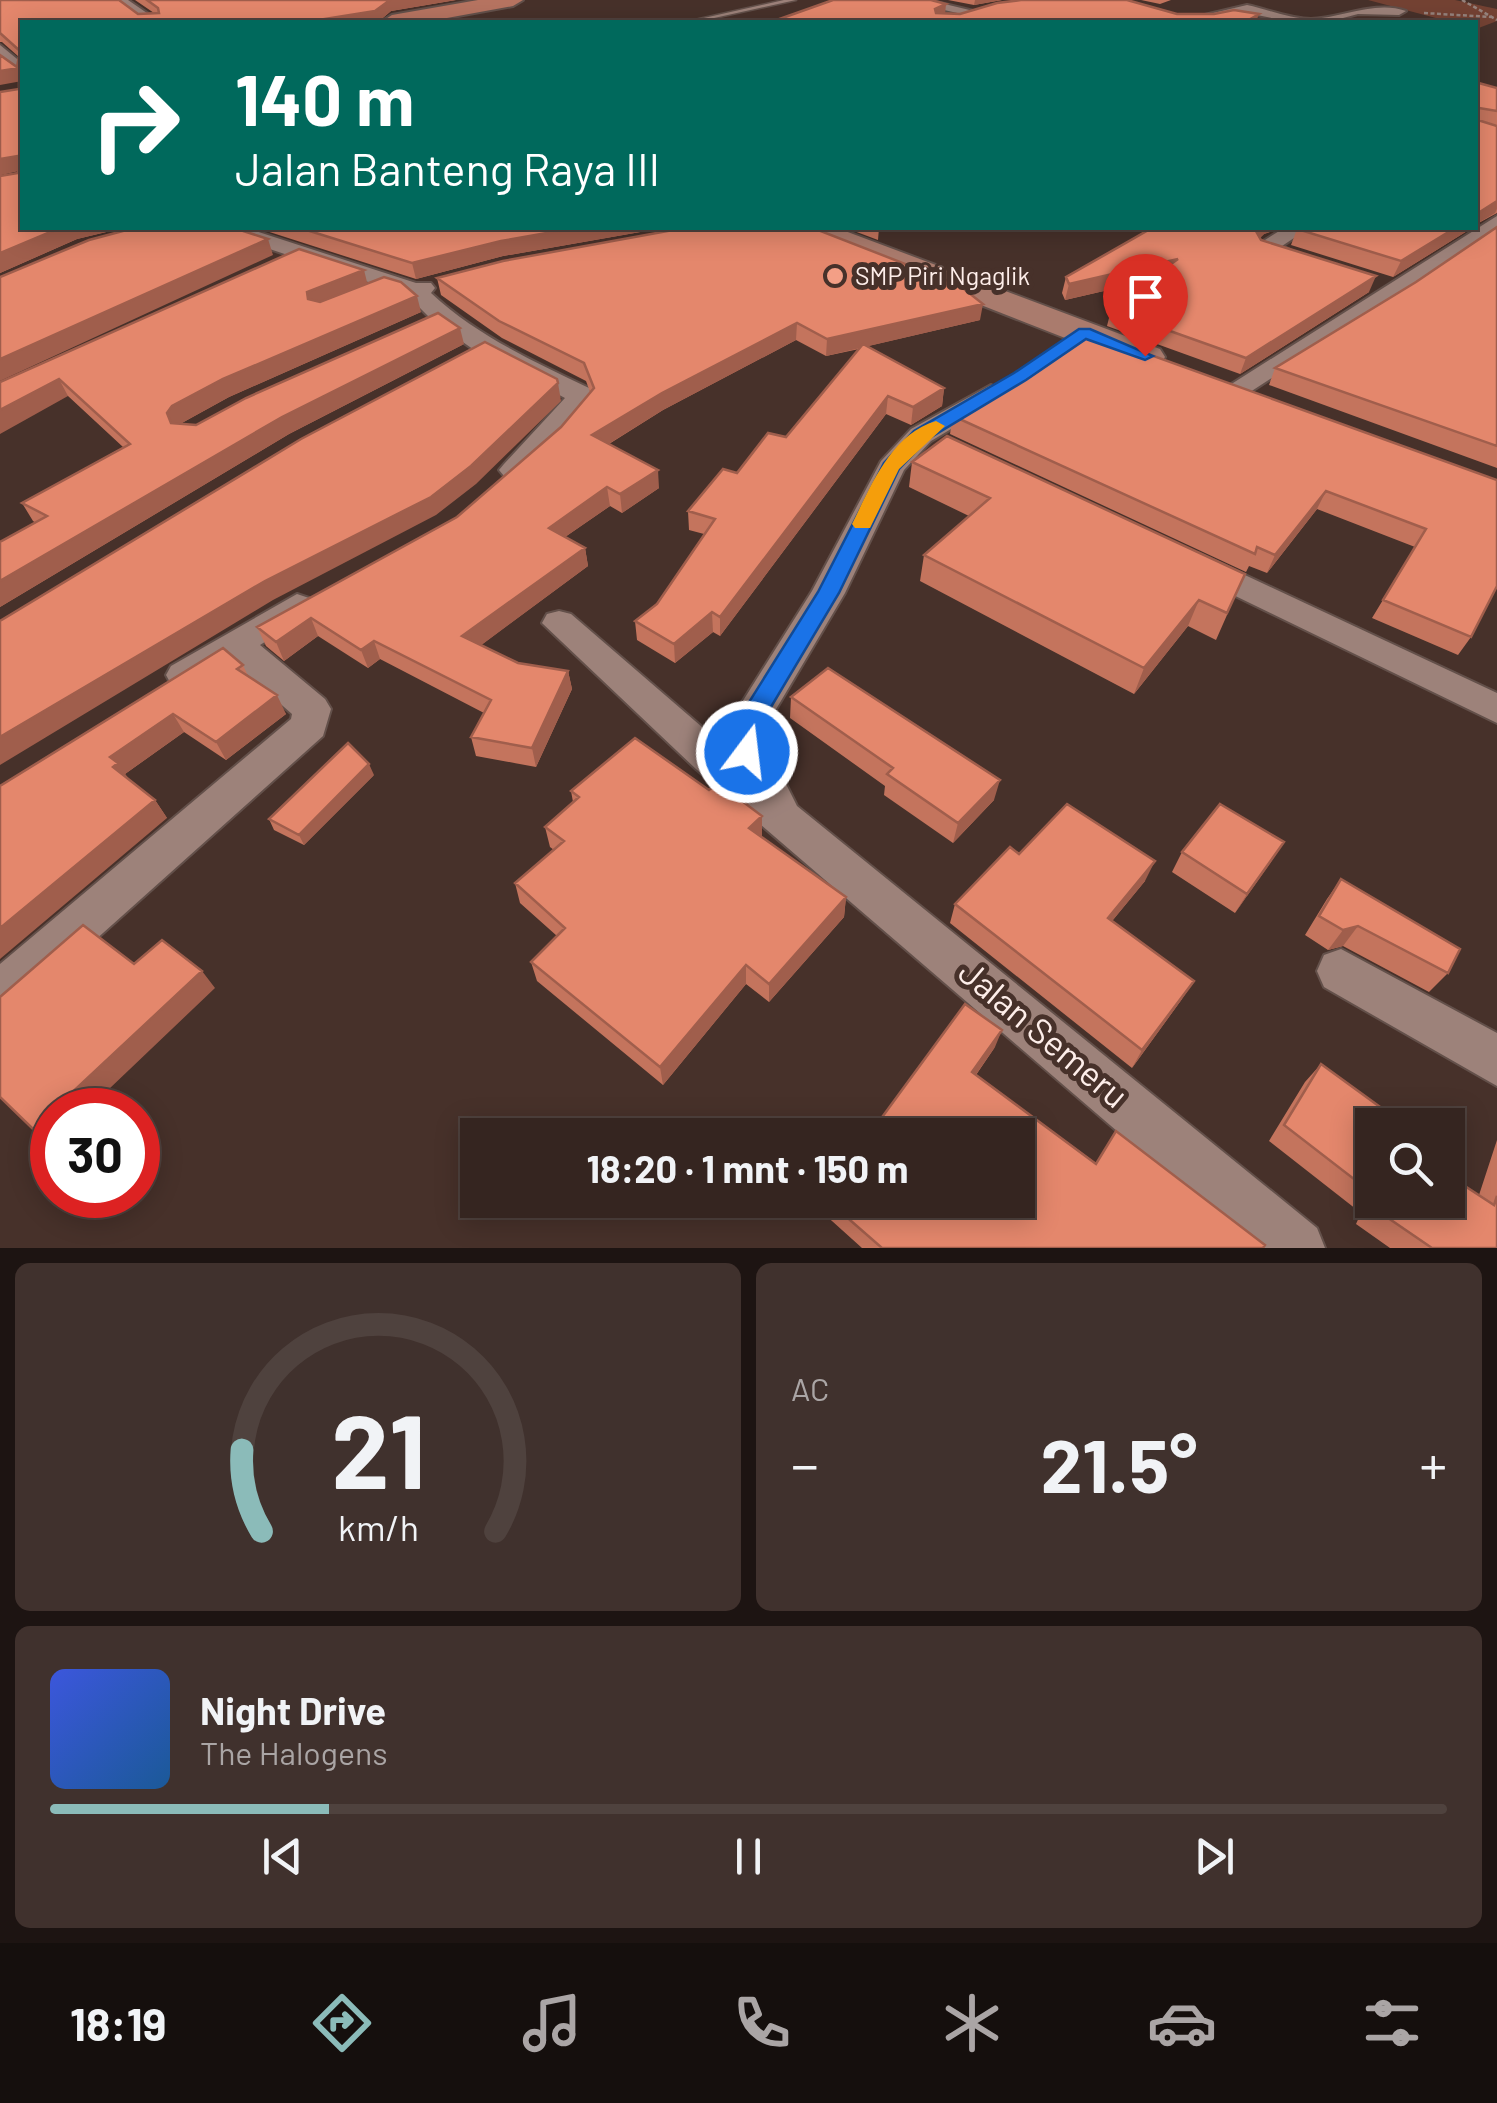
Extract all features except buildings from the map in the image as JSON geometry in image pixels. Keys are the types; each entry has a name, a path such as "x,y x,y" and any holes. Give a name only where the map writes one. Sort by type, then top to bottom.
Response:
{"main road":[{"path":"403,20 513,0"}],"street":[{"path":"119,0 150,20"},
{"path":"908,0 960,19 994,7"},
{"path":"1189,20 1246,9 1301,20"},
{"path":"1319,20 1358,10 1398,11"},
{"path":"0,50 19,86"},
{"path":"1207,379 1328,328 1398,290 1497,222"},
{"path":"232,230 394,288 486,346 575,390 580,398 551,436 489,494"},
{"path":"817,230 988,298 1065,338 1207,379 1273,404"},
{"path":"1295,230 1265,247 1330,269"},
{"path":"268,270 303,253"},
{"path":"1364,280 1398,290"},
{"path":"394,288 451,281"},
{"path":"408,331 442,316"},
{"path":"455,362 486,346"},
{"name":"Jalan Semeru","path":"789,822 747,752 750,726 828,593 890,467 935,442 1020,376"},
{"path":"1172,552 1497,709"},
{"path":"151,696 319,594"},
{"name":"Jalan Semeru","path":"559,623 710,758 1297,1248"},
{"path":"0,994 309,726 312,708 235,644"},
{"path":"1341,970 1497,1061"}],"lane":[{"path":"699,20 792,0"}],"path":[{"path":"1462,0 1494,19"},
{"path":"1441,14 1494,19"}],"shaded area":[{"path":"1368,0 1455,0 1497,9 1497,21 1478,28 1478,20 1443,20"}],"slow traffic":[{"path":"862,524 890,467 921,435 936,426"}],"place":[{"name":"SMP Piri Ngaglik","path":"835,276"}],"route":[{"path":"747,752 746,736 753,715 828,593 890,467 921,435 1084,333 1145,356"}]}
